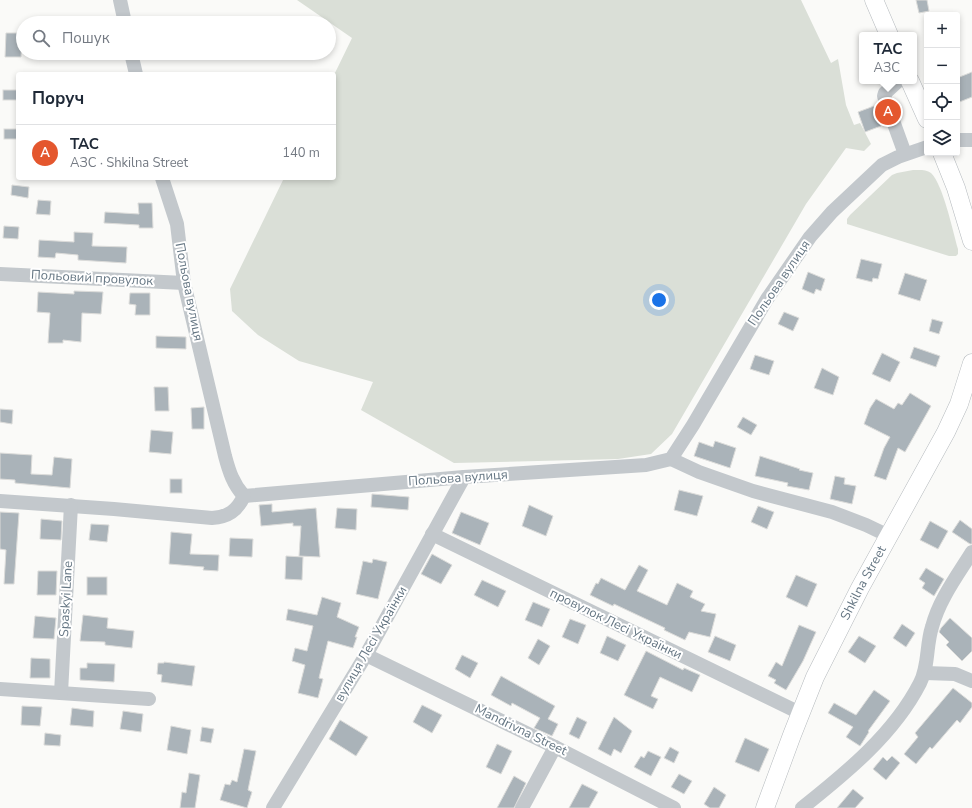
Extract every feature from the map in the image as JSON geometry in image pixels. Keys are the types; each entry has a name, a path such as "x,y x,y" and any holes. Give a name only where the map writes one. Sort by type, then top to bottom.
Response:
{"main road":[{"path":"874,0 888,32"},
{"path":"911,84 924,112"},
{"path":"943,156 956,188 972,241"},
{"name":"Shkilna Street","path":"765,808 800,713 830,647 860,588 953,417 972,363"}],"street":[{"path":"120,0 123,16"},
{"path":"133,60 136,72"},
{"path":"895,84 885,93 884,96 905,154"},
{"path":"960,140 972,140"},
{"name":"Польова вулиця","path":"163,180 177,224 184,283 225,456 231,477 235,485 244,496 464,477 646,465 671,459 690,431 767,299 810,237 832,212 882,165 905,154 924,148"},
{"name":"Польовий провулок","path":"0,274 184,283"},
{"path":"671,459 700,472 753,491 832,512 866,525 889,536"},
{"name":"вулиця Лесі Українки","path":"273,808 366,655 464,477"},
{"path":"0,501 71,505 221,518 235,511 240,505 244,496"},
{"name":"Spaskyi Lane","path":"61,693 71,505"},
{"name":"провулок Лесі Українки","path":"432,534 800,713"},
{"path":"802,808 848,770 878,740 908,702 925,673 928,641 934,619 947,592 972,552"},
{"name":"Mandrivna Street","path":"366,655 555,747 674,808"},
{"path":"925,673 947,673 971,678"},
{"path":"0,690 149,700"},
{"path":"522,808 555,747"}],"shaded area":[{"path":"297,0 801,0 831,63 838,59 846,105 854,125 860,123 871,144 864,151 846,148 806,204 672,434 651,454 618,459 454,463 361,410 373,382 299,361 258,335 232,311 230,289 283,180 336,180 335,72 352,38 336,27 336,16 320,16"},
{"path":"913,170 922,170 931,173 940,187 958,249 958,254 956,256 949,256 847,224 847,219 850,215 892,175"}],"building":[{"path":"916,0 927,0 929,11 919,13"},
{"path":"6,33 16,33 16,57 5,57"},
{"path":"972,72 972,97 960,102 960,84 960,77"},
{"path":"3,90 16,90 16,100 3,100"},
{"path":"874,106 875,109 879,108 884,121 880,123 881,126 865,132 858,112"},
{"path":"4,129 16,129 16,139 4,139"},
{"path":"12,185 29,187 28,198 11,195"},
{"path":"38,200 51,201 50,215 36,214"},
{"path":"138,203 152,203 153,228 139,228 139,225 104,223 105,212 139,214"},
{"path":"4,226 19,227 18,239 3,238"},
{"path":"74,232 93,233 92,246 127,247 126,263 78,260 78,255 56,253 55,258 38,257 39,240 74,242"},
{"path":"861,259 882,264 878,279 873,278 872,282 856,278"},
{"path":"808,272 825,279 821,291 816,289 814,294 802,289"},
{"path":"905,273 927,280 920,301 898,294"},
{"path":"74,291 103,292 101,314 82,313 81,342 63,340 63,343 48,343 50,313 37,312 38,292 74,294"},
{"path":"130,293 150,293 150,315 135,315 136,305 129,304"},
{"path":"784,312 799,318 793,331 778,324"},
{"path":"932,319 943,322 939,334 929,331"},
{"path":"156,336 186,337 186,349 156,348"},
{"path":"914,347 940,356 936,367 910,358"},
{"path":"882,353 900,362 890,382 872,374"},
{"path":"755,355 774,361 769,375 750,369"},
{"path":"822,368 839,377 833,395 814,388"},
{"path":"154,387 168,387 169,411 155,411"},
{"path":"910,393 931,406 905,452 898,448 886,480 874,476 884,448 890,437 864,424 870,408 876,399 894,409 898,403 902,405"},
{"path":"204,407 204,429 192,429 191,408"},
{"path":"0,409 13,410 12,424 0,422"},
{"path":"743,417 757,425 751,435 737,427"},
{"path":"151,430 173,432 171,454 149,452"},
{"path":"715,441 736,448 730,468 694,456 699,442 713,447"},
{"path":"0,453 32,455 31,474 52,475 54,457 72,459 70,488 15,483 15,480 0,479"},
{"path":"760,456 800,469 799,470 813,473 809,490 787,486 788,483 755,476"},
{"path":"835,476 845,478 844,484 856,486 852,504 830,499"},
{"path":"170,479 182,479 182,493 170,493"},
{"path":"679,490 703,496 697,516 674,510"},
{"path":"372,494 409,497 408,510 371,507"},
{"path":"272,504 272,512 316,508 320,557 299,556 301,526 293,526 293,523 261,526 259,505"},
{"path":"529,505 553,516 546,536 522,526"},
{"path":"758,506 774,512 767,529 751,522"},
{"path":"337,508 357,509 356,530 335,528"},
{"path":"0,512 19,513 14,584 4,584 6,550 0,549"},
{"path":"461,512 489,523 480,545 452,533"},
{"path":"41,519 62,521 61,540 40,539"},
{"path":"960,520 972,529 972,544 952,532"},
{"path":"930,521 948,531 938,549 920,540"},
{"path":"91,524 109,525 107,542 89,540"},
{"path":"171,532 192,534 190,554 219,555 218,571 203,570 204,567 169,564"},
{"path":"230,538 253,539 252,557 229,556"},
{"path":"432,554 452,565 441,584 421,574"},
{"path":"286,556 303,557 302,580 285,579"},
{"path":"373,559 387,562 378,599 356,594 363,561 372,563"},
{"path":"639,565 648,570 637,591 667,605 677,583 693,591 690,597 705,604 701,611 716,614 710,637 689,632 685,640 664,630 665,628 614,604 613,606 590,595 596,583 598,584 601,578 625,590"},
{"path":"926,568 944,579 934,596 922,588 925,583 919,579"},
{"path":"38,571 57,571 56,595 37,595"},
{"path":"796,575 817,584 807,607 786,597"},
{"path":"87,577 107,577 107,595 87,595"},
{"path":"482,580 506,591 498,607 474,595"},
{"path":"322,597 341,603 337,617 359,627 353,648 328,641 319,678 323,679 318,698 298,693 305,665 292,661 295,648 307,651 313,626 286,620 288,609 317,615"},
{"path":"533,602 550,609 542,627 525,620"},
{"path":"83,615 108,618 107,628 134,631 132,648 105,645 105,642 80,641"},
{"path":"35,616 56,618 54,639 33,638"},
{"path":"950,618 972,638 972,651 962,661 946,645 949,642 939,632"},
{"path":"570,619 586,625 578,644 562,637"},
{"path":"902,624 915,633 906,647 893,638"},
{"path":"799,625 816,632 803,661 786,690 774,683 776,680 768,676 776,662 782,666"},
{"path":"607,636 626,645 618,661 600,653"},
{"path":"715,636 736,645 730,661 708,652"},
{"path":"859,636 876,646 865,663 848,652"},
{"path":"538,639 550,646 539,665 528,658"},
{"path":"646,651 683,670 684,668 700,675 692,692 660,677 651,696 658,699 653,709 624,695"},
{"path":"462,655 478,663 470,678 455,669"},
{"path":"31,658 50,659 50,678 30,678"},
{"path":"164,662 195,666 192,686 161,682 162,675 157,674 158,663"},
{"path":"87,663 115,664 114,682 80,680 80,668 87,668"},
{"path":"501,676 555,706 548,719 558,724 552,736 534,728 540,718 512,703 511,706 491,695"},
{"path":"953,688 972,703 972,707 960,723 957,720 932,749 930,747 916,764 904,754 918,737 915,733"},
{"path":"874,690 890,701 868,731 869,732 860,746 846,737 853,727 828,713 834,703 856,715"},
{"path":"422,705 442,715 432,733 413,722"},
{"path":"22,706 42,707 40,726 21,725"},
{"path":"72,708 94,711 93,727 70,725"},
{"path":"123,711 143,714 141,732 120,729"},
{"path":"577,717 587,722 579,739 569,734"},
{"path":"614,717 632,731 621,753 614,749 611,756 598,749"},
{"path":"340,720 368,737 356,756 329,739"},
{"path":"171,726 191,730 187,754 167,750"},
{"path":"202,727 214,729 211,743 200,741"},
{"path":"45,733 61,735 60,746 44,745"},
{"path":"745,738 769,749 759,772 735,762"},
{"path":"497,744 512,751 501,774 486,767"},
{"path":"670,747 679,752 674,763 664,758"},
{"path":"244,749 256,751 248,790 252,792 247,808 220,800 225,784 230,785 232,780 237,782"},
{"path":"648,751 661,757 651,776 634,767 641,756 644,758"},
{"path":"892,756 900,763 886,780 873,769 883,757 887,761"},
{"path":"189,773 200,775 195,808 180,808 182,792 186,793"},
{"path":"679,774 692,781 684,794 671,787"},
{"path":"514,776 526,783 514,808 497,808"},
{"path":"582,784 598,792 589,808 569,808"},
{"path":"714,787 726,795 719,808 710,808 704,804"},
{"path":"853,789 864,798 855,808 837,808"}],"place":[{"name":"ТАС","path":"888,112"}]}
